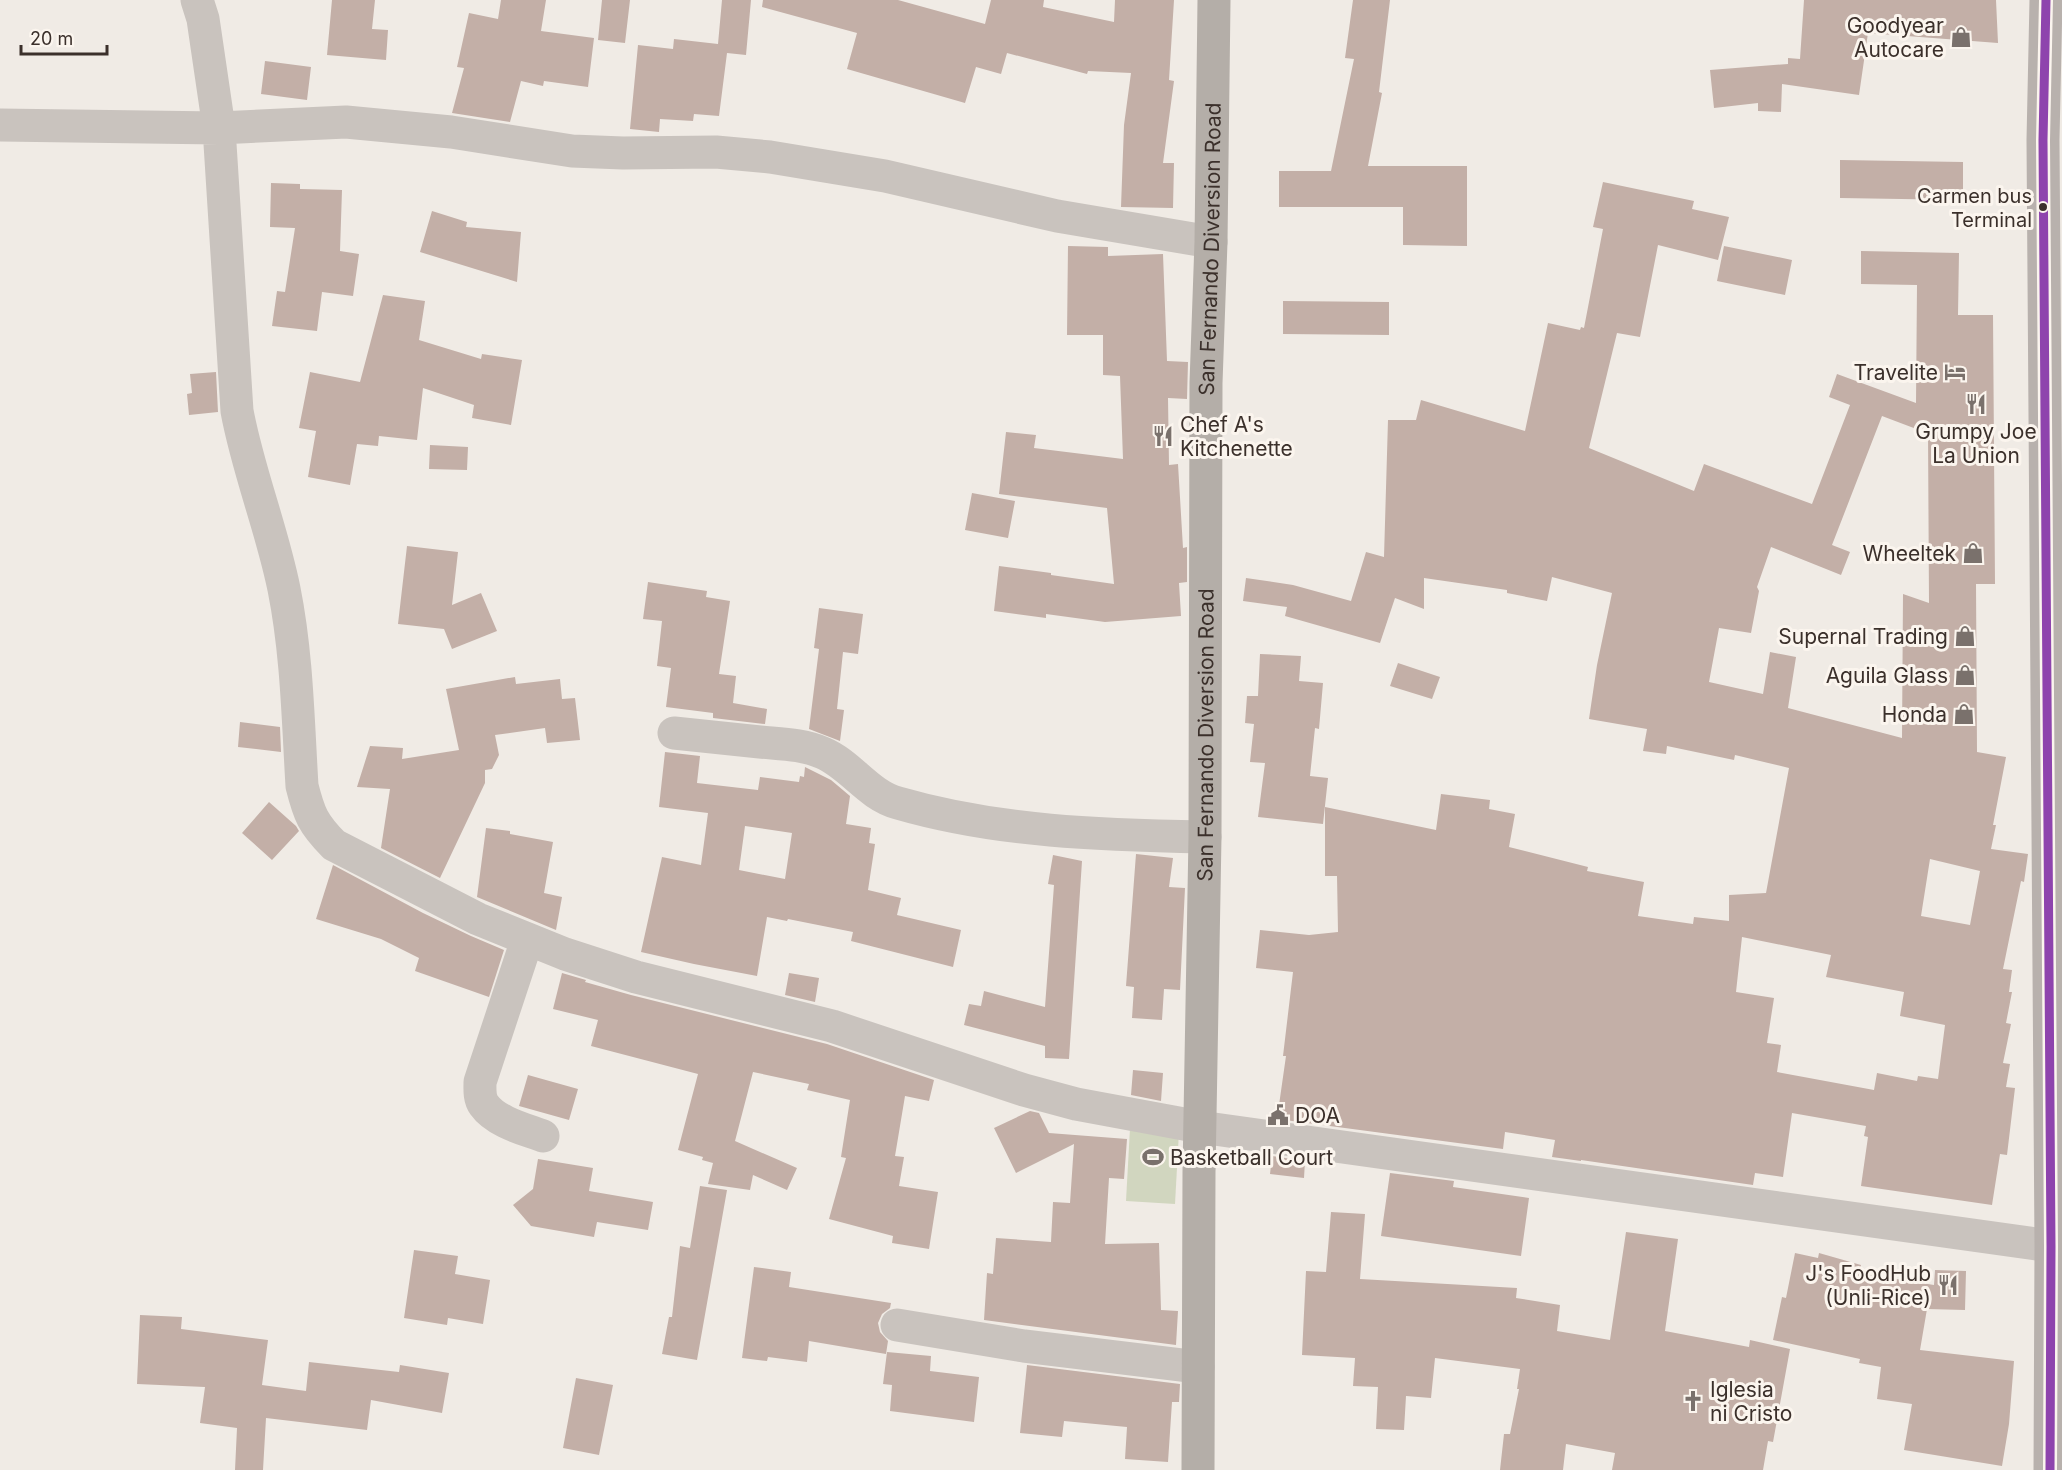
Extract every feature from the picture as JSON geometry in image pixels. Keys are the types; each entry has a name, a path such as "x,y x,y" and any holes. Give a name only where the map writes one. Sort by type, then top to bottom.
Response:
{"highway":[{"name":"San Fernando Diversion Road","path":"1198,1470 1205,837 1206,383 1211,242 1214,0"}],"main road":[{"path":"2046,0 2043,140 2051,1246 2050,1470"}],"street":[{"path":"197,0 203,19 219,129 237,411 243,445 284,586 288,608 293,641 302,786 317,828 341,849 478,919 526,940 636,977 861,1035 1024,1090 1066,1101 1200,1127 2051,1246"},
{"path":"0,125 219,129 346,122 451,132 572,151 716,152 770,157 885,176 1057,216 1211,242"},
{"path":"674,733 805,747 838,761 881,797 950,817 1021,828 1106,835 1205,837"},
{"path":"526,940 479,1090 484,1106 498,1117 543,1137"},
{"path":"897,1325 1024,1346 1198,1367"}],"green space":[{"name":"Basketball Court","path":"1131,1110 1180,1113 1175,1204 1126,1201"}],"building":[{"path":"332,0 375,0 372,29 388,30 386,60 327,55"},
{"path":"501,0 546,0 541,31 594,38 588,87 544,81 543,86 521,81 510,122 452,113 464,68 457,67 469,13 498,19"},
{"path":"602,0 630,0 625,43 598,40"},
{"path":"722,0 751,0 746,55 727,53 719,116 694,114 693,121 660,119 659,132 630,129 638,45 673,49 674,39 718,44"},
{"path":"763,0 898,0 985,24 991,0 1044,0 1043,7 1114,22 1115,0 1174,0 1169,80 1174,81 1163,163 1174,163 1173,208 1121,207 1124,125 1131,73 1088,71 1087,74 1007,53 1001,74 976,67 965,103 847,69 857,33 762,7"},
{"path":"1353,0 1390,0 1379,92 1382,93 1368,166 1467,166 1467,246 1403,245 1403,207 1279,207 1279,171 1331,171 1354,59 1345,58"},
{"path":"1804,0 1996,0 1998,43 1868,33 1859,95 1782,84 1781,112 1758,111 1758,103 1714,108 1710,70 1788,64 1788,58 1800,59"},
{"path":"265,61 311,67 307,100 261,94"},
{"path":"1840,160 1963,162 1963,200 1840,198"},
{"path":"1603,182 1694,201 1692,209 1729,217 1718,260 1658,245 1640,337 1617,333 1589,448 1694,491 1704,464 1812,504 1850,405 1829,397 1837,374 1916,403 1917,285 1861,284 1861,251 1959,253 1958,315 1993,315 1995,584 1976,584 1977,752 2006,757 1993,825 1996,825 1991,849 2028,854 2024,882 2021,881 2003,969 2012,970 2009,992 2012,992 2006,1023 2011,1024 2003,1063 2010,1064 2006,1087 2015,1088 2007,1155 2000,1154 1992,1205 1861,1186 1868,1137 1864,1136 1866,1126 1792,1113 1783,1177 1755,1173 1753,1185 1552,1157 1555,1140 1505,1132 1503,1149 1277,1119 1286,1056 1283,1056 1293,972 1256,968 1260,930 1309,935 1338,932 1337,876 1325,876 1325,807 1436,830 1441,794 1490,800 1489,809 1515,814 1509,847 1588,867 1587,871 1644,882 1638,916 1693,924 1694,917 1729,921 1729,895 1766,893 1789,768 1735,755 1734,760 1667,746 1666,754 1643,751 1647,729 1589,719 1597,665 1612,593 1552,577 1547,601 1507,593 1507,590 1424,578 1424,609 1395,598 1380,643 1285,616 1287,607 1243,601 1246,578 1293,585 1351,601 1366,552 1384,557 1388,420 1416,420 1421,400 1525,431 1548,323 1580,330 1581,327 1584,328 1603,229 1593,227","holes":["1882,416 1919,430 1928,430 1929,603 1903,594 1902,738 1788,708 1796,657 1770,652 1763,694 1709,682 1719,628 1751,633 1759,591 1757,587 1771,547 1841,575 1850,552 1832,545","1930,859 1980,871 1970,925 1921,916","1742,937 1831,955 1826,977 1904,992 1900,1016 1945,1025 1938,1079 1918,1076 1917,1081 1877,1073 1874,1090 1777,1072 1781,1045 1767,1043 1774,998 1736,992"]},
{"path":"271,183 300,184 300,189 342,190 340,251 359,254 353,296 322,292 317,331 272,326 277,291 285,292 295,228 270,227"},
{"path":"432,211 467,222 466,227 521,232 517,282 420,252"},
{"path":"1068,246 1108,247 1108,256 1163,254 1167,361 1188,362 1187,399 1168,398 1169,465 1178,464 1183,548 1187,547 1187,582 1179,583 1181,616 1105,622 1046,614 1046,618 994,611 999,566 1114,584 1107,508 999,494 1006,432 1036,435 1034,448 1123,459 1120,376 1103,375 1103,335 1067,335"},
{"path":"1724,246 1792,260 1785,295 1717,281"},
{"path":"383,295 425,301 419,340 481,359 482,354 522,360 511,425 472,418 474,405 423,388 417,440 379,436 378,446 357,444 350,485 308,477 316,431 299,428 310,372 360,382"},
{"path":"1283,301 1389,302 1389,335 1283,334"},
{"path":"216,372 218,412 189,415 187,394 192,393 190,374"},
{"path":"430,445 468,447 467,470 429,469"},
{"path":"972,493 1015,501 1008,538 965,530"},
{"path":"407,546 458,552 452,605 481,593 497,631 452,649 444,629 398,624"},
{"path":"648,582 707,591 706,597 730,601 719,674 736,676 733,703 767,709 765,724 713,718 713,713 666,707 671,668 657,666 662,621 643,619"},
{"path":"819,608 863,614 858,654 843,652 837,709 844,710 840,741 809,729 819,649 814,648"},
{"path":"1260,654 1301,656 1299,681 1323,683 1319,729 1315,728 1310,776 1328,778 1323,824 1258,817 1265,763 1250,762 1254,724 1245,723 1247,696 1258,696"},
{"path":"1398,663 1440,677 1432,699 1390,686"},
{"path":"515,677 516,684 560,679 562,699 575,698 580,740 547,743 545,728 495,735 499,755 492,769 485,770 485,783 440,878 381,848 390,789 357,787 370,746 403,748 402,759 459,750 446,689"},
{"path":"240,722 280,727 281,752 238,747"},
{"path":"665,752 700,756 697,783 758,790 760,777 799,782 800,776 804,777 805,767 831,780 850,796 846,824 871,828 869,843 875,844 868,890 901,898 897,915 961,930 953,967 851,941 853,932 767,917 757,976 641,952 662,857 701,865 708,813 659,807","holes":["745,826 792,833 785,879 739,870"]},
{"path":"269,802 299,831 272,860 242,833"},
{"path":"486,828 510,831 510,834 553,842 544,893 562,897 556,930 477,897"},
{"path":"1136,854 1173,858 1169,887 1185,888 1180,990 1164,989 1162,1020 1132,1018 1134,987 1126,986"},
{"path":"1053,855 1082,861 1069,1059 1045,1058 1045,1046 964,1025 969,1004 981,1006 984,991 1045,1007 1054,885 1048,884"},
{"path":"333,865 423,913 504,950 489,997 415,971 419,958 381,939 316,919"},
{"path":"562,973 631,995 827,1044 934,1080 929,1101 905,1096 895,1156 904,1157 899,1186 938,1192 929,1249 892,1243 893,1236 829,1219 846,1158 841,1157 850,1100 807,1090 809,1084 753,1072 735,1141 797,1168 787,1190 753,1175 750,1190 708,1184 713,1163 702,1160 703,1157 678,1150 698,1074 591,1046 598,1020 553,1009"},
{"path":"789,973 819,978 815,1002 785,995"},
{"path":"1133,1070 1163,1073 1161,1101 1131,1095"},
{"path":"528,1075 578,1089 569,1120 519,1106"},
{"path":"1030,1111 1039,1113 1049,1133 1127,1139 1124,1179 1109,1178 1105,1244 1159,1243 1161,1310 1178,1311 1176,1345 984,1320 987,1273 993,1274 996,1238 1051,1242 1053,1202 1070,1203 1074,1144 1016,1173 994,1128"},
{"path":"1272,1156 1305,1161 1304,1178 1270,1174"},
{"path":"538,1159 593,1168 589,1191 653,1202 648,1230 597,1222 594,1237 531,1226 513,1205 533,1189"},
{"path":"1390,1173 1454,1181 1453,1187 1529,1198 1521,1256 1381,1236"},
{"path":"700,1186 727,1190 697,1360 662,1354 669,1317 672,1317 680,1246 690,1248"},
{"path":"1331,1212 1365,1214 1360,1279 1517,1288 1516,1298 1560,1305 1557,1331 1610,1340 1626,1232 1678,1239 1665,1331 1749,1347 1750,1340 1790,1349 1773,1442 1768,1441 1763,1470 1612,1470 1615,1453 1566,1444 1563,1470 1500,1470 1504,1434 1510,1434 1519,1389 1517,1389 1520,1369 1435,1358 1431,1398 1406,1396 1404,1430 1376,1429 1378,1387 1353,1386 1355,1358 1302,1355 1306,1271 1326,1272"},
{"path":"414,1250 458,1256 455,1274 490,1280 483,1324 448,1318 447,1325 404,1318"},
{"path":"1795,1253 1818,1258 1819,1253 1861,1265 1859,1273 1934,1285 1935,1270 1966,1271 1965,1310 1927,1309 1920,1350 2014,1361 2009,1424 2002,1466 1904,1450 1912,1404 1877,1399 1881,1367 1859,1363 1860,1359 1773,1340 1782,1297 1786,1298"},
{"path":"754,1267 791,1272 789,1287 891,1303 890,1308 882,1314 878,1323 880,1332 888,1341 886,1354 809,1341 807,1362 768,1357 767,1361 742,1358"},
{"path":"140,1315 182,1317 181,1329 268,1340 262,1385 306,1391 309,1362 399,1372 400,1365 449,1373 442,1413 371,1400 367,1430 266,1418 263,1470 235,1470 237,1428 200,1423 205,1387 137,1384"},
{"path":"887,1352 931,1356 930,1371 979,1377 974,1422 890,1411 892,1385 883,1384"},
{"path":"1027,1365 1180,1384 1179,1402 1172,1402 1168,1462 1125,1459 1127,1427 1064,1421 1062,1437 1020,1433"},
{"path":"576,1378 613,1385 599,1455 563,1448"}],"transit line":[{"path":"2046,0 2043,140 2051,1246 2050,1470"}],"place":[{"name":"Goodyear Autocare","path":"1961,37"},
{"name":"Carmen bus Terminal","path":"2043,207"},
{"name":"Travelite","path":"1955,372"},
{"name":"Grumpy Joe La Union","path":"1976,404"},
{"name":"Chef A's Kitchenette","path":"1163,436"},
{"name":"Wheeltek","path":"1973,553"},
{"name":"Supernal Trading","path":"1965,636"},
{"name":"Aguila Glass","path":"1965,675"},
{"name":"Honda","path":"1964,714"},
{"name":"DOA","path":"1278,1115"},
{"name":"Basketball Court","path":"1153,1157"},
{"name":"J's FoodHub (Unli-Rice)","path":"1948,1285"},
{"name":"Iglesia ni Cristo","path":"1693,1401"}]}
